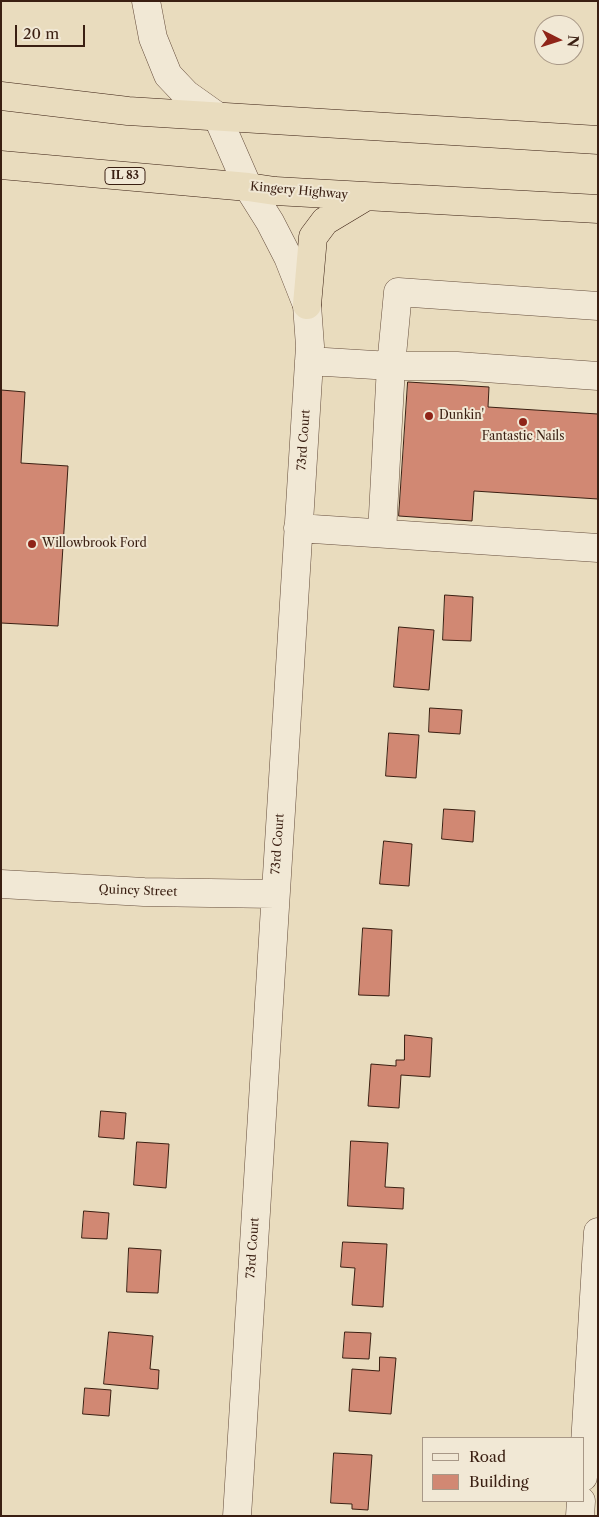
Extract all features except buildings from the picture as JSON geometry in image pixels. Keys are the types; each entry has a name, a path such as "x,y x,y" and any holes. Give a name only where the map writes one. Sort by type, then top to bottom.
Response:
{"highway":[{"path":"1,96 128,111 598,140"},
{"name":"Kingery Highway","path":"1,165 275,191 598,210"},
{"path":"307,305 313,237 325,221 338,211 366,197"}],"street":[{"path":"146,1 153,38 168,75 186,94 217,116"},
{"name":"73rd Court","path":"217,116 248,187 275,230 307,305 309,361 237,1516"},
{"path":"382,534 391,366 398,292 598,306"},
{"path":"309,361 391,366 457,366 598,376"},
{"path":"298,528 598,548"},
{"name":"Quincy Street","path":"1,884 144,892 275,894"},
{"path":"584,1461 598,1232"},
{"path":"580,1516 581,1502"}],"place":[{"name":"Dunkin'","path":"429,416"},
{"name":"Fantastic Nails","path":"523,422"},
{"name":"Willowbrook Ford","path":"32,544"}]}
